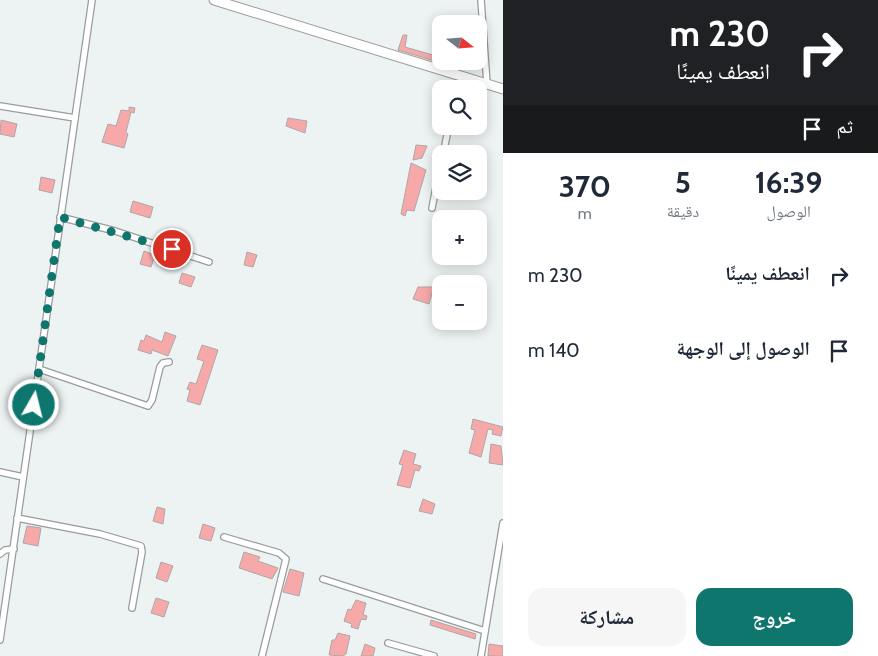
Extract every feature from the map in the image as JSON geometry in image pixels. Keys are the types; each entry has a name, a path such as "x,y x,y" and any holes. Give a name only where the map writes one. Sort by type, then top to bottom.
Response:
{"street":[{"path":"0,640 92,0"},
{"path":"214,0 474,80"},
{"path":"481,0 487,80"},
{"path":"461,80 462,76"},
{"path":"487,84 503,89"},
{"path":"0,106 75,118"},
{"path":"432,208 434,200"},
{"path":"60,217 125,234 209,262"},
{"path":"39,369 148,406 152,400 160,366 163,363 169,362"},
{"path":"0,472 23,477"},
{"path":"17,518 100,534 142,546 132,608"},
{"path":"481,656 503,524"},
{"path":"224,538 279,553 286,560 262,656"},
{"path":"0,554 5,550 14,550"},
{"path":"323,579 485,631"},
{"path":"388,643 434,656"}],"building":[{"path":"403,35 407,35 405,47 432,55 432,60 398,50"},
{"path":"129,107 135,108 134,113 131,112 124,148 102,142 108,124 116,126 121,110 129,111"},
{"path":"288,118 307,121 305,133 286,126"},
{"path":"1,120 17,124 14,137 0,134"},
{"path":"416,145 427,146 422,158 413,160"},
{"path":"411,163 426,170 414,211 407,210 405,216 401,214"},
{"path":"41,177 55,180 52,193 39,190"},
{"path":"133,201 153,207 150,218 130,212"},
{"path":"144,251 155,255 151,267 140,264"},
{"path":"247,252 257,255 253,267 244,265"},
{"path":"182,273 195,277 191,287 179,283"},
{"path":"418,287 432,287 429,304 413,299"},
{"path":"165,332 176,336 168,356 152,350 151,354 138,350 141,340 144,341 146,335 162,342"},
{"path":"202,345 218,350 200,405 187,401 190,390 187,389 190,382 196,384 204,361 197,359"},
{"path":"473,419 503,427 501,436 492,434 493,430 488,429 481,457 469,453 475,430 471,429"},
{"path":"491,444 501,446 503,465 489,463"},
{"path":"404,450 416,454 413,464 421,466 419,471 415,470 410,488 397,485 403,465 399,464"},
{"path":"423,499 435,504 432,514 419,511"},
{"path":"157,507 165,509 163,524 153,521"},
{"path":"203,524 215,528 211,541 199,538"},
{"path":"27,526 41,528 38,546 23,543"},
{"path":"244,552 260,557 258,561 278,568 272,579 239,568"},
{"path":"161,562 173,566 167,582 156,578"},
{"path":"290,569 304,573 299,596 283,592"},
{"path":"156,598 169,602 164,617 151,613"},
{"path":"356,600 366,603 363,615 367,616 366,620 361,619 358,629 351,627 352,624 344,621 348,609 351,610"},
{"path":"431,620 476,634 475,639 430,625"},
{"path":"338,633 350,636 346,654 343,656 329,655 332,640 335,640"},
{"path":"365,644 375,648 373,656 361,656"},
{"path":"489,644 503,646 503,656 488,656"}],"route":[{"path":"34,405 60,217 115,231 172,249"}]}
